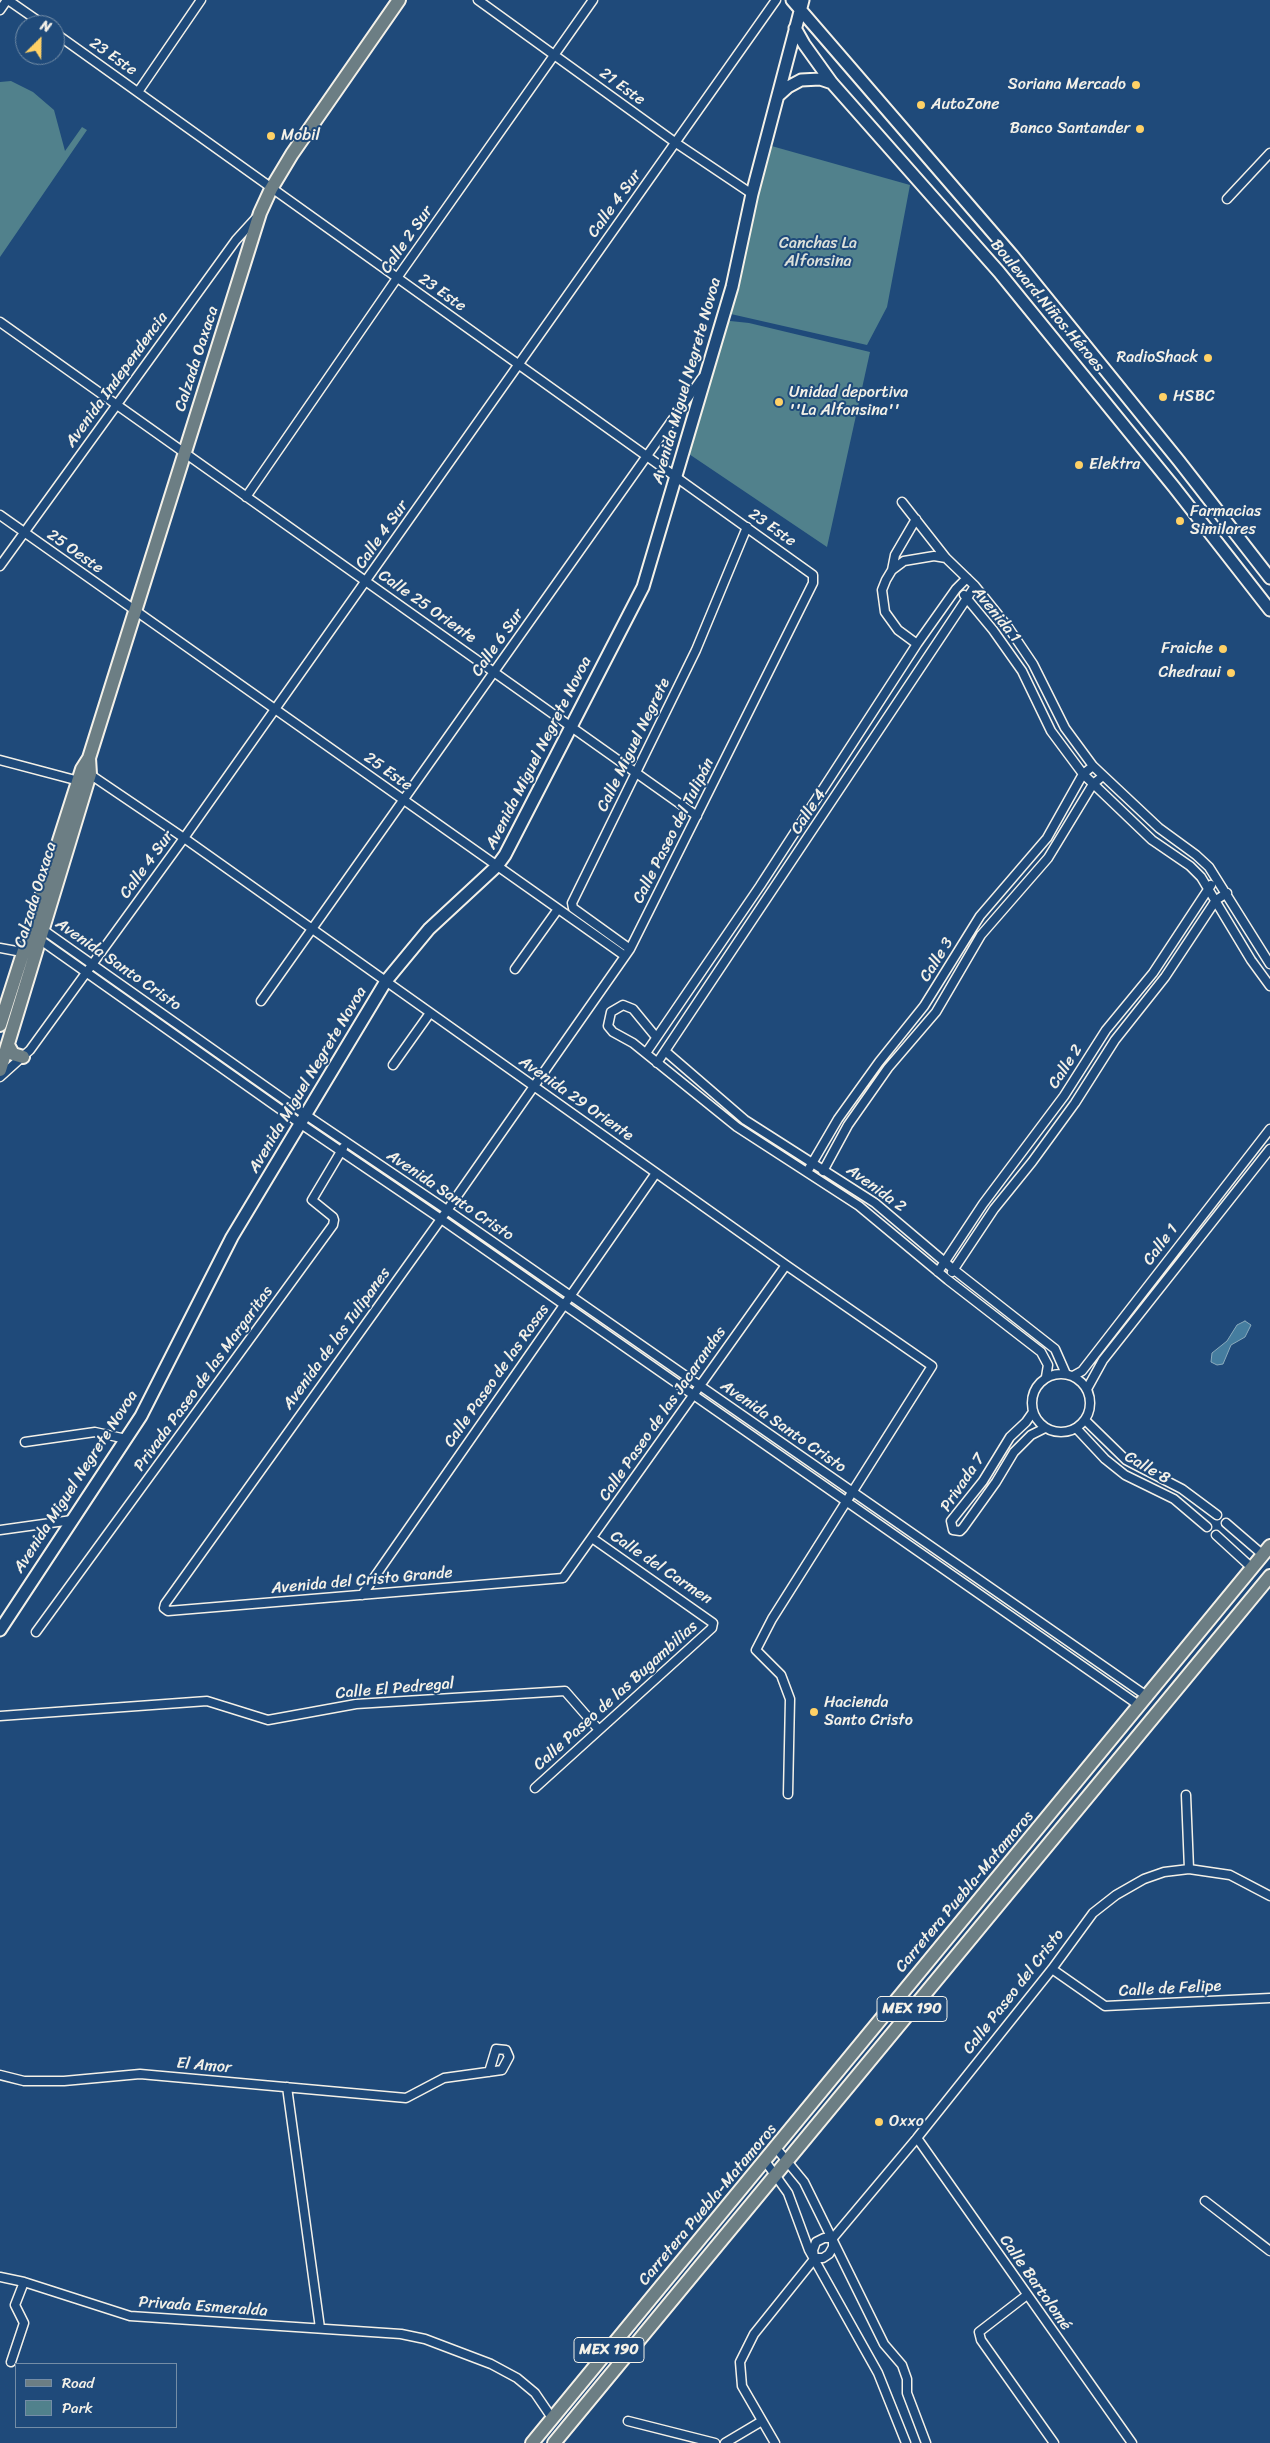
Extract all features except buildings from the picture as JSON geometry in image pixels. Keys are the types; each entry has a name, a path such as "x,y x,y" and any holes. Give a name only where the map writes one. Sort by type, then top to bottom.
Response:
{"main road":[{"name":"Calzada Oaxaca","path":"0,1070 89,758 260,213 271,189 292,154 400,0"},
{"name":"Boulevard Niños Héroes","path":"792,0 802,4 1012,255 1179,461 1270,578"},
{"name":"Avenida Miguel Negrete Novoa","path":"0,1630 141,1416 232,1237 386,981 429,929 497,866 572,726 643,587 732,287 752,194 802,4"},
{"name":"Boulevard Niños Héroes","path":"795,28 832,83 1005,279 1174,487 1270,610"},
{"path":"777,97 788,87 801,80 814,78 832,83"},
{"name":"Calzada Oaxaca","path":"0,1025 22,952 84,775"},
{"path":"8,1045 13,1054 23,1057"},
{"name":"Carretera Puebla-Matamoros","path":"532,2443 1144,1701 1266,1550"},
{"name":"Carretera Puebla-Matamoros","path":"554,2443 712,2255 787,2160 1270,1576"}],"street":[{"path":"0,10 8,0 30,15"},
{"path":"138,92 201,0"},
{"name":"21 Este","path":"478,0 676,143 752,194"},
{"name":"Calle 2 Sur","path":"246,497 397,278 593,0"},
{"name":"Calle 4 Sur","path":"0,1076 30,1050 184,838 776,0"},
{"name":"23 Este","path":"65,40 813,575"},
{"path":"1227,199 1270,152"},
{"name":"Avenida Independencia","path":"0,566 236,240 260,213"},
{"name":"Calle 25 Oriente","path":"0,322 366,582 637,771 697,816"},
{"name":"Calle 6 Sur","path":"261,1001 706,372"},
{"path":"902,502 946,558 967,578"},
{"name":"25 Oeste","path":"0,515 135,611"},
{"path":"916,518 895,555 892,570 882,590 884,612 898,630 917,644"},
{"name":"Calle Miguel Negrete","path":"630,948 573,908 572,903 696,650 747,527"},
{"path":"892,570 904,561 919,557 934,556 946,558"},
{"name":"Calle Paseo del Tulipán","path":"533,1086 630,948 813,583 813,575"},
{"name":"Avenida 1","path":"1270,964 1219,881 1196,855 1165,833 1093,766 1064,728 1033,664 967,578 956,589 966,597 993,630 1022,671 1051,731 1083,774 1093,784 1152,840 1190,866 1208,887 1251,960 1270,986"},
{"name":"Calle 4","path":"665,1052 975,586"},
{"name":"Calle 4","path":"646,1053 760,886 917,644 956,589"},
{"name":"25 Este","path":"135,611 625,956"},
{"name":"Avenida 29 Oriente","path":"0,760 84,775 184,838 786,1266 932,1366 854,1492"},
{"name":"Calle 3","path":"807,1172 812,1161 855,1094 878,1062 924,1006 980,916 1047,838 1083,774 1093,766"},
{"name":"Calle 3","path":"818,1179 853,1117 888,1068 936,1012 981,935 1048,858 1093,784 1102,776"},
{"path":"827,783 839,791"},
{"name":"Calle 2","path":"938,1272 982,1204 1064,1096 1106,1030 1153,973 1208,887 1219,881"},
{"name":"Calle 2","path":"948,1280 953,1269 994,1209 1032,1162 1075,1103 1115,1040 1165,977 1216,900 1227,893"},
{"path":"515,970 558,909"},
{"name":"Avenida Santo Cristo","path":"40,934 92,964 253,1078 340,1151 564,1304 1068,1655 1144,1701"},
{"name":"Avenida Santo Cristo","path":"40,934 86,972 248,1086 304,1120 346,1142 447,1210 1076,1646 1144,1701"},
{"path":"0,948 22,952"},
{"path":"941,978 952,984"},
{"name":"Avenida 2","path":"656,1037 633,1009 623,1005 611,1012 608,1026 613,1032 646,1053 737,1127 771,1151 858,1206 948,1280 1041,1352 1048,1365 1046,1377"},
{"path":"393,1065 430,1013"},
{"path":"158,1023 164,1015"},
{"path":"657,1063 665,1052"},
{"name":"Avenida 2","path":"665,1052 745,1120 824,1168 876,1203 953,1269 1054,1349 1069,1375"},
{"path":"248,1086 253,1078"},
{"name":"Avenida de los Tulipanes","path":"164,1608 165,1604 441,1219 533,1086"},
{"path":"1064,1096 1075,1103"},
{"name":"Calle 1","path":"1069,1375 1082,1371 1270,1129"},
{"name":"Privada Paseo de las Margaritas","path":"36,1632 333,1225 333,1217 312,1200 346,1142"},
{"name":"Calle 1","path":"1087,1389 1103,1360 1270,1149"},
{"name":"Calle Paseo de las Rosas","path":"362,1595 656,1173"},
{"path":"1203,1214 1213,1222"},
{"name":"Calle Paseo de las Jacarandas","path":"563,1578 786,1266"},
{"path":"1056,1374 1069,1375 1087,1389 1091,1402 1085,1420 1076,1428 1065,1432 1055,1432 1045,1428 1038,1422 1031,1402 1033,1392 1046,1377 1056,1374"},
{"name":"Privada 7","path":"1033,1412 1026,1422 1010,1437 983,1481 952,1521 951,1526 953,1530 960,1531 963,1528 996,1482 1014,1452 1031,1435 1045,1428"},
{"name":"Calle 8","path":"1085,1420 1126,1460 1182,1489 1217,1515"},
{"name":"Calle 8","path":"1076,1428 1105,1459 1125,1475 1174,1499 1207,1527"},
{"path":"25,1442 95,1432 126,1439"},
{"name":"Avenida Santo Cristo","path":"837,1494 843,1485"},
{"path":"788,1794 790,1699 781,1675 756,1650 772,1619 854,1492"},
{"path":"0,1530 72,1520"},
{"path":"1226,1523 1266,1550"},
{"path":"1216,1535 1252,1568"},
{"name":"Calle del Carmen","path":"592,1538 711,1619 713,1623"},
{"name":"Avenida del Cristo Grande","path":"164,1608 168,1610 563,1578"},
{"name":"Calle Paseo de las Bugambilias","path":"535,1788 712,1628 713,1623"},
{"path":"1068,1655 1076,1646"},
{"name":"Calle El Pedregal","path":"0,1716 207,1701 268,1720 356,1704 565,1691 599,1730"},
{"path":"1186,1795 1189,1869"},
{"name":"Calle Paseo del Cristo","path":"815,2258 823,2258 829,2254 833,2247 833,2238 917,2138 1052,1969 1093,1913 1116,1894 1144,1879 1164,1872 1189,1869 1230,1875 1270,1896"},
{"name":"Calle de Felipe","path":"1052,1969 1105,2006 1270,1998"},
{"name":"El Amor","path":"0,2075 24,2081 64,2081 140,2074 406,2098 444,2078 489,2072"},
{"path":"287,2087 320,2328"},
{"name":"Calle Bartolomé","path":"917,2138 1132,2443"},
{"path":"776,2148 804,2182 884,2344 902,2366 907,2379 907,2393 926,2443"},
{"path":"765,2161 788,2193 809,2250 878,2373 906,2443"},
{"path":"1205,2201 1270,2251"},
{"name":"Calle Paseo del Cristo","path":"815,2258 813,2250 816,2242 824,2238 833,2238"},
{"name":"Calle Paseo del Cristo","path":"775,2443 742,2386 740,2362 754,2334 815,2258"},
{"name":"Privada Esmeralda","path":"0,2277 24,2282 130,2316 400,2334 455,2350 491,2364 526,2384 544,2404 552,2418"},
{"path":"11,2362 24,2323 15,2305 24,2282"},
{"path":"1027,2295 980,2332 981,2340 1054,2443"},
{"path":"628,2421 715,2443"},
{"path":"725,2443 762,2421"}],"green space":[{"path":"11,81 33,92 54,110 65,151 82,127 87,130 0,257 0,82"},
{"name":"Canchas La Alfonsina","path":"768,145 910,185 887,307 867,345 722,312"},
{"name":"Unidad deportiva ''La Alfonsina''","path":"721,320 749,323 870,352 827,547 686,452"}],"water":[{"path":"1245,1321 1251,1325 1245,1337 1231,1345 1223,1364 1217,1365 1211,1362 1212,1353 1227,1341 1237,1325"}],"place":[{"name":"Soriana Mercado","path":"1136,85"},
{"name":"AutoZone","path":"921,105"},
{"name":"Banco Santander","path":"1140,129"},
{"name":"Mobil","path":"271,136"},
{"name":"RadioShack","path":"1208,358"},
{"name":"HSBC","path":"1163,397"},
{"name":"Unidad deportiva ''La Alfonsina''","path":"779,402"},
{"name":"Elektra","path":"1079,465"},
{"name":"Farmacias Similares","path":"1180,521"},
{"name":"Fraiche","path":"1223,649"},
{"name":"Chedraui","path":"1231,673"},
{"name":"Hacienda Santo Cristo","path":"814,1712"},
{"name":"Oxxo","path":"879,2122"}]}
